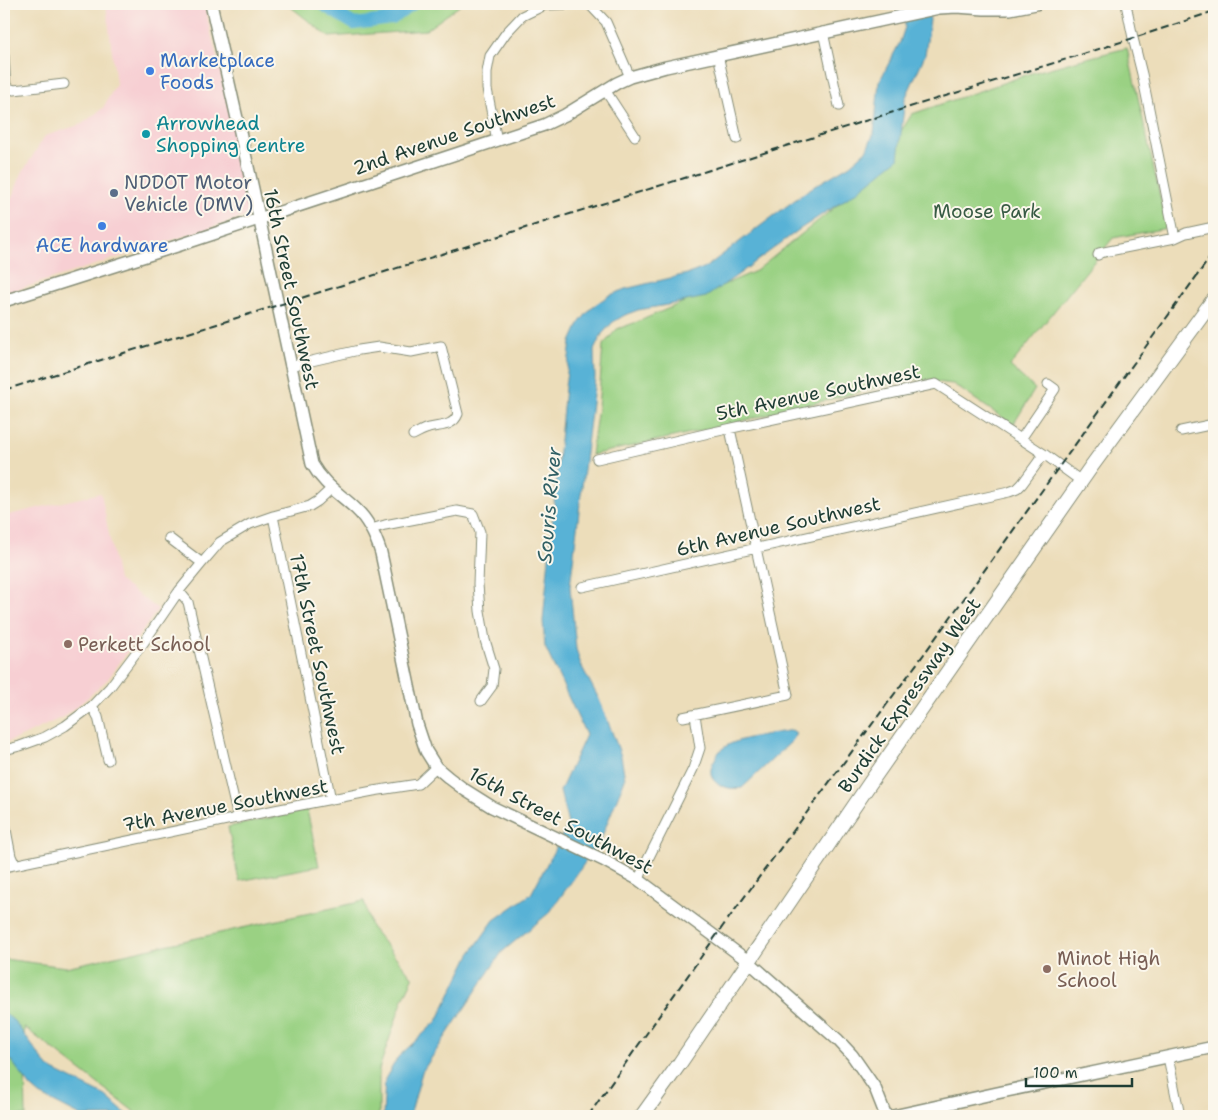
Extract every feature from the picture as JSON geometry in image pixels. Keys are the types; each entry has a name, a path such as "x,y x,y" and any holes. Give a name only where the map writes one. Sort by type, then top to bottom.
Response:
{"main road":[{"name":"Burdick Expressway West","path":"642,1116 1081,481 1214,299"}],"street":[{"name":"16th Street Southwest","path":"211,4 260,219 312,464 318,475 331,489"},
{"path":"497,141 487,89 487,72 490,56 506,33 522,16 545,5 579,4"},
{"path":"589,4 606,22 630,77"},
{"name":"2nd Avenue Southwest","path":"4,301 544,125 565,115 630,77 718,55 939,8 984,6 1010,9 1036,4"},
{"path":"1126,4 1175,238"},
{"path":"823,32 839,106"},
{"path":"718,55 736,139"},
{"path":"4,56 5,92 64,84"},
{"path":"606,90 635,136"},
{"path":"1175,238 1186,233 1214,227"},
{"path":"1098,255 1100,253 1175,238 1186,238 1214,232"},
{"path":"290,366 380,347 411,352 441,346 458,414 455,420 449,424 426,428 413,435"},
{"name":"5th Avenue Southwest","path":"597,459 936,384 1044,454 1081,481"},
{"path":"1021,439 1055,389 1048,384"},
{"path":"1181,431 1214,424"},
{"path":"683,717 788,695 730,429"},
{"name":"6th Avenue Southwest","path":"582,587 981,498 1017,488 1044,454"},
{"path":"4,750 20,746 65,726 92,706 110,687 180,591 220,542 250,524 310,506 331,489 357,510 371,529 457,511 473,514 480,532 478,584 480,611 485,640 494,669 492,686 481,701"},
{"name":"17th Street Southwest","path":"272,516 331,800"},
{"name":"16th Street Southwest","path":"371,529 377,539 381,553 417,724 426,751 436,767 465,790 492,807 597,857 639,880 748,961 838,1040 852,1055 875,1088 886,1116"},
{"path":"169,538 202,563"},
{"path":"180,591 188,602 238,818"},
{"path":"92,706 98,717 108,760"},
{"path":"639,880 693,769 700,748 695,715"},
{"name":"7th Avenue Southwest","path":"4,867 238,818 418,784 436,767"},
{"path":"4,819 11,856 15,865"},
{"path":"893,1116 1214,1047"},
{"path":"1168,1057 1180,1116"}],"shaded area":[{"path":"106,4 204,4 225,91 250,215 10,292 6,284 4,260 4,217 22,173 45,136 82,124 103,108 116,84"},
{"name":"Perkett School","path":"101,493 118,580 158,609 108,679 86,699 63,717 4,743 4,516"}],"green space":[{"path":"287,4 462,4 426,30 329,37"},
{"name":"Moose Park","path":"1127,48 1167,228 1113,238 1010,366 1035,389 1013,425 953,384 912,379 718,427 591,455 598,408 603,345 617,329 756,271 871,178 912,114 1032,73"},
{"path":"307,810 319,866 239,881 228,827"},
{"path":"364,901 371,927 413,978 403,999 379,1069 379,1116 140,1116 24,1027 26,1116 4,1116 4,959 66,967"}],"water":[{"path":"903,4 927,4 930,20 925,55 905,99 898,159 858,191 800,229 706,297 638,310 625,315 613,322 602,334 594,350 595,378 570,587 576,649 581,665 599,699 612,732 621,756 625,779 600,841 550,912 502,952 422,1072 410,1116 383,1116 385,1079 398,1057 437,1021 470,954 494,920 531,894 568,824 560,791 586,735 545,647 543,621 565,387 571,342 580,322 592,307 608,296 625,289 691,273 706,267 808,190 850,165 866,151 874,133 879,82 900,42 905,27"},
{"path":"792,730 796,733 793,740 742,788 721,786 713,778 711,773 715,759 720,751 728,745 756,736"},
{"path":"4,1012 15,1022 48,1067 106,1096 128,1116 81,1116 40,1095 31,1087 4,1051"}],"waterway":[{"path":"321,4 354,24 392,19 413,4"}],"railway":[{"path":"4,390 1078,56 1214,11"},
{"path":"588,1116 723,926 924,654 1214,252"}],"place":[{"name":"Marketplace Foods","path":"150,71"},
{"name":"Arrowhead Shopping Centre","path":"146,134"},
{"name":"NDDOT Motor Vehicle (DMV)","path":"114,193"},
{"name":"ACE hardware","path":"102,226"},
{"name":"Perkett School","path":"68,644"},
{"name":"Minot High School","path":"1047,969"}],"water label":[{"name":"Souris River","path":"549,505"}]}
